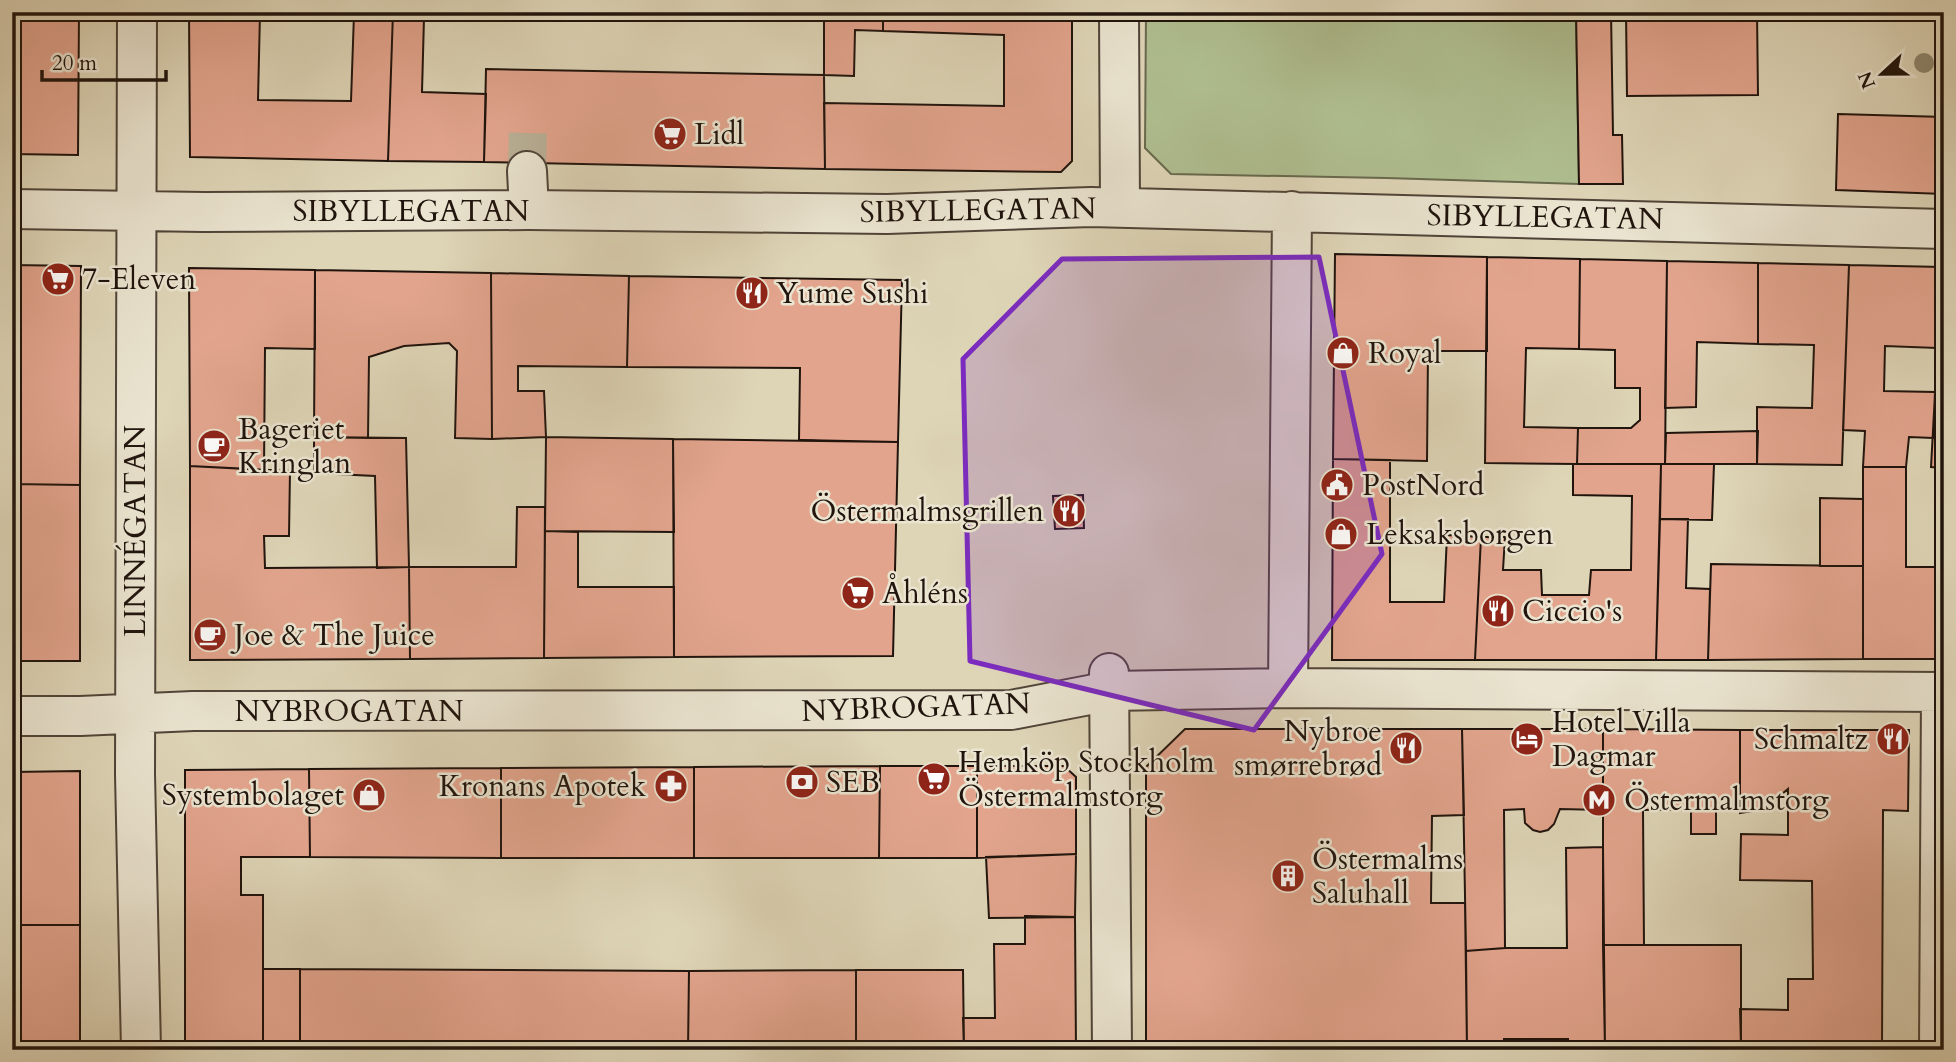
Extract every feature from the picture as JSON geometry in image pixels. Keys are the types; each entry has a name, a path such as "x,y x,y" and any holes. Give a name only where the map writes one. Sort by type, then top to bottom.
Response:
{"street":[{"name":"LINNÉGATAN","path":"137,12 135,713 141,1050"},
{"path":"1119,12 1120,207"},
{"path":"527,171 529,210"},
{"name":"SIBYLLEGATAN","path":"12,209 887,214 1120,207 1944,229"},
{"path":"1288,688 1292,211"},
{"path":"1110,682 1112,1050"},
{"name":"NYBROGATAN","path":"12,716 135,713 1011,710 1110,682 1288,688 1942,692"},
{"path":"1939,1050 1942,692"}],"highlighted area":[{"path":"1319,257 1382,554 1254,730 970,661 963,359 1062,259"}],"green space":[{"path":"1146,12 1576,12 1579,184 1171,174 1145,148"}],"building":[{"path":"12,12 79,12 78,155 12,154"},
{"path":"189,12 393,12 388,161 190,157","holes":["260,13 354,14 351,101 258,100"]},
{"path":"393,12 487,12 487,19 424,18 422,92 486,94 484,162 388,161"},
{"path":"824,12 883,12 883,31 855,30 854,76 824,75"},
{"path":"883,12 1072,12 1072,161 1061,172 825,169 824,103 1004,106 1004,35 883,31"},
{"path":"1576,12 1611,12 1613,135 1622,135 1623,184 1579,184"},
{"path":"1626,12 1757,12 1758,95 1627,96"},
{"path":"486,69 824,75 825,169 484,162"},
{"path":"1838,114 1944,117 1944,194 1836,190"},
{"path":"1335,254 1487,257 1487,351 1428,351 1427,461 1333,459"},
{"path":"1487,257 1580,259 1579,349 1526,348 1524,427 1578,428 1577,464 1485,463"},
{"path":"1580,259 1667,261 1665,464 1577,464 1578,428 1631,428 1640,420 1640,388 1615,388 1615,350 1579,349"},
{"path":"1667,261 1758,263 1758,344 1697,342 1696,407 1665,408"},
{"path":"1758,263 1849,265 1842,465 1757,464 1757,407 1812,408 1814,345 1758,344"},
{"path":"12,265 81,266 80,485 12,484"},
{"path":"1849,265 1942,267 1937,348 1885,346 1884,391 1935,392 1933,438 1909,437 1906,467 1863,467 1865,431 1843,430"},
{"path":"1944,267 1944,468 1931,467"},
{"path":"189,268 315,270 315,349 265,348 264,470 190,466"},
{"path":"315,270 491,273 492,439 455,438 457,351 449,343 404,346 369,357 368,438 314,437"},
{"path":"491,273 629,276 627,367 518,366 518,391 544,391 546,437 492,439"},
{"path":"629,276 902,280 898,442 799,440 800,368 627,367"},
{"path":"1758,431 1757,464 1665,464 1666,433"},
{"path":"314,437 406,438 409,567 377,568 375,476 314,473"},
{"path":"546,437 673,439 674,532 545,531"},
{"path":"673,439 898,442 893,656 674,657"},
{"path":"1333,459 1390,460 1390,602 1444,602 1447,535 1481,537 1475,660 1332,660"},
{"path":"1573,464 1661,464 1656,660 1475,660 1481,537 1505,537 1503,570 1541,570 1542,595 1589,595 1591,570 1631,570 1632,496 1573,495"},
{"path":"1661,464 1714,464 1712,520 1660,519"},
{"path":"190,466 290,471 289,536 264,536 265,568 409,567 410,659 190,660"},
{"path":"1863,467 1906,467 1906,567 1944,567 1944,659 1863,659"},
{"path":"12,484 80,485 80,661 12,661"},
{"path":"1083,495 1084,528 1055,529 1053,496"},
{"path":"1820,498 1863,499 1863,566 1820,566"},
{"path":"517,507 545,507 544,658 410,659 409,567 516,567"},
{"path":"1660,519 1688,519 1686,588 1710,589 1708,660 1656,660"},
{"path":"545,531 578,532 578,587 674,587 674,657 544,658"},
{"path":"1711,564 1863,566 1863,659 1708,660"},
{"name":"Östermalms Saluhall","path":"1185,729 1462,729 1464,815 1432,816 1431,903 1465,903 1467,1050 1146,1050 1146,767"},
{"path":"1462,729 1603,729 1603,810 1560,809 1554,824 1548,830 1540,832 1525,823 1524,809 1504,810 1505,948 1466,951"},
{"path":"1603,729 1740,730 1740,809 1716,810 1716,834 1691,834 1691,809 1643,810 1644,945 1603,945"},
{"path":"1740,730 1909,730 1908,811 1883,810 1882,1050 1765,1050 1765,1047 1741,1047 1740,1009 1788,1010 1788,979 1813,979 1812,881 1740,880 1741,834 1788,835 1788,789 1764,809 1740,813"},
{"path":"880,766 879,858 694,858 694,767"},
{"path":"880,766 977,766 977,858 879,858"},
{"path":"977,766 1064,766 1076,777 1076,854 977,858"},
{"path":"694,767 694,858 501,858 501,768"},
{"path":"501,768 501,858 310,857 309,769"},
{"path":"309,769 310,857 241,857 241,895 263,895 263,1050 185,1050 185,770"},
{"path":"80,771 80,925 12,925 12,772"},
{"path":"1603,847 1605,1050 1568,1050 1568,1039 1504,1039 1504,1050 1467,1050 1466,951 1567,948 1566,848"},
{"path":"1076,854 1075,917 989,918 986,857"},
{"path":"1025,916 1075,917 1076,1050 964,1050 963,1018 995,1018 994,944 1025,944"},
{"path":"12,925 80,925 80,1050 12,1050"},
{"path":"1603,945 1741,945 1741,1050 1605,1050"},
{"path":"263,969 300,969 300,1050 263,1050"},
{"path":"300,969 689,971 688,1050 300,1050"},
{"path":"856,970 963,970 964,1050 856,1050"},
{"path":"856,970 856,1050 688,1050 689,971"}],"tunnel":[{"path":"527,171 528,129"}],"place":[{"name":"Lidl","path":"670,134"},
{"name":"7-Eleven","path":"58,279"},
{"name":"Yume Sushi","path":"752,293"},
{"name":"Royal","path":"1343,353"},
{"name":"Bageriet Kringlan","path":"214,446"},
{"name":"PostNord","path":"1337,485"},
{"name":"Östermalmsgrillen","path":"1069,511"},
{"name":"Leksaksborgen","path":"1341,534"},
{"name":"Åhléns","path":"858,593"},
{"name":"Ciccio's","path":"1498,611"},
{"name":"Joe & The Juice","path":"210,635"},
{"name":"Hotel Villa Dagmar","path":"1527,739"},
{"name":"Schmaltz","path":"1893,739"},
{"name":"Nybroe smørrebrød","path":"1406,748"},
{"name":"Hemköp Stockholm Östermalmstorg","path":"934,779"},
{"name":"SEB","path":"802,782"},
{"name":"Kronans Apotek","path":"671,786"},
{"name":"Systembolaget","path":"369,795"},
{"name":"Östermalmstorg","path":"1599,800"},
{"name":"Östermalms Saluhall","path":"1288,876"}]}
